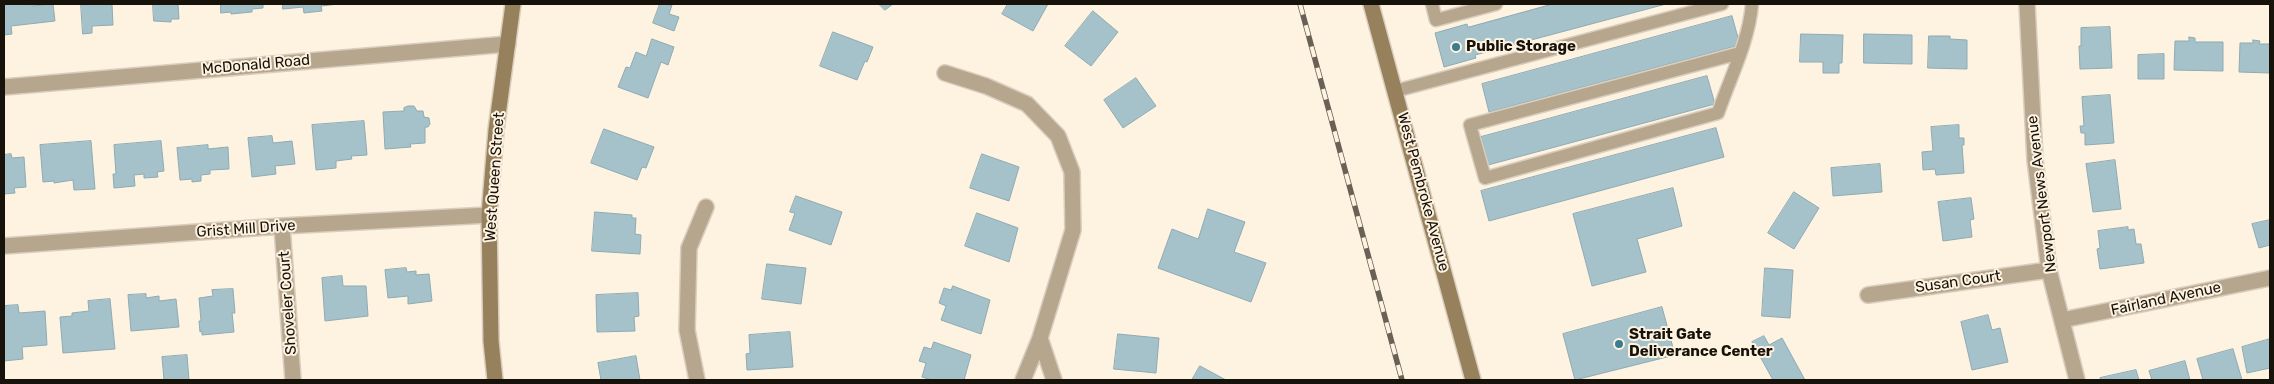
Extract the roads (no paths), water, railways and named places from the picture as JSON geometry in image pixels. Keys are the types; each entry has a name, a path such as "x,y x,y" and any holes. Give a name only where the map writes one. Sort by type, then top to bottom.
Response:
{"main road":[{"name":"West Queen Street","path":"495,380 491,341 489,215 496,130 513,4"},
{"name":"West Pembroke Avenue","path":"1371,4 1474,380"}],"street":[{"name":"Newport News Avenue","path":"2027,4 2035,160 2049,270 2077,380"},
{"name":"McDonald Road","path":"4,87 508,44"},
{"path":"945,73 986,86 1027,104 1058,136 1072,172 1073,230 1040,338 1023,380"},
{"path":"697,380 687,330 689,248 706,207"},
{"name":"Grist Mill Drive","path":"4,246 282,226 489,215"},
{"name":"Shoveler Court","path":"282,226 293,380"},
{"name":"Susan Court","path":"1868,295 2049,270"},
{"name":"Fairland Avenue","path":"2062,320 2270,278"},
{"path":"1040,338 1054,380"}],"lane":[{"path":"1432,4 1436,20 1496,4"},
{"path":"1395,91 1722,4"},
{"path":"1740,53 1470,125 1485,178 1718,113 1740,53 1752,4"}],"railway":[{"path":"1300,4 1402,380"}],"place":[{"name":"Public Storage","path":"1456,47"},
{"name":"Strait Gate Deliverance Center","path":"1619,344"}]}
